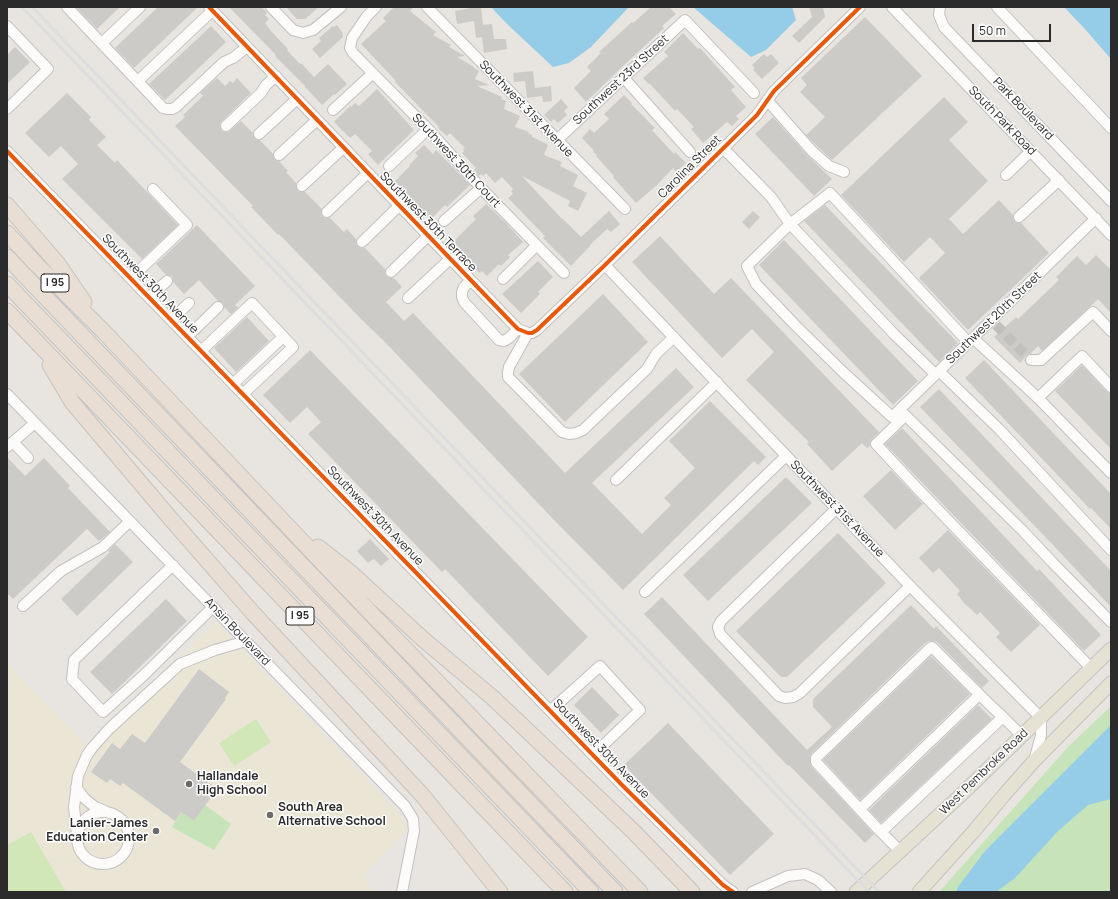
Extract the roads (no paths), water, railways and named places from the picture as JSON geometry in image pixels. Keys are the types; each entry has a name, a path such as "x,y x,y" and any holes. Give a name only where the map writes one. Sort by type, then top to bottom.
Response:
{"highway":[{"path":"7,205 58,264 105,333"},
{"name":"I 95","path":"7,233 105,333 277,516 640,892"},
{"path":"7,257 615,892"},
{"path":"7,284 590,892"},
{"name":"I 95","path":"7,311 566,892"},
{"path":"35,340 72,402 253,613 423,796 500,892"},
{"path":"277,516 351,573 424,640 493,698 634,832 692,892"}],"main road":[{"name":"West Pembroke Road","path":"856,892 963,793 1111,649"},
{"path":"918,892 974,831 1034,761 1111,683"}],"street":[{"path":"67,7 163,108 167,109 176,107 224,62 233,58 247,47"},
{"path":"102,43 140,7"},
{"path":"271,7 293,30 303,34 313,30 341,7"},
{"name":"Southwest 30th Court","path":"376,7 367,16 352,38 350,48 353,53 428,129 481,188 564,274"},
{"name":"Southwest 31st Avenue","path":"427,7 625,210"},
{"name":"Carolina Street","path":"471,280 464,287 462,297 464,302 499,340 504,341 523,331 532,333 537,330 757,115 774,91 860,7"},
{"name":"South Park Road","path":"892,7 1111,235"},
{"path":"997,7 1111,128"},
{"path":"138,82 210,9 276,76 316,120 279,155"},
{"name":"Park Boulevard","path":"939,11 944,27 1111,201"},
{"name":"Southwest 23rd Street","path":"557,140 685,20 754,93"},
{"path":"7,26 48,68 7,109"},
{"path":"333,110 372,73"},
{"path":"226,126 261,93 266,85 276,76"},
{"path":"624,78 690,152"},
{"path":"259,134 297,99"},
{"path":"767,100 812,150 829,166 844,172"},
{"name":"Southwest 30th Terrace","path":"316,120 450,259 523,331"},
{"path":"389,166 428,129"},
{"path":"302,186 343,148"},
{"path":"723,148 771,197 790,224 894,334 1000,430 1111,550"},
{"name":"Southwest 30th Avenue","path":"7,151 623,786 712,874 733,892"},
{"path":"1006,176 1031,151"},
{"path":"327,212 368,174"},
{"path":"1019,216 1059,180"},
{"path":"444,221 481,188"},
{"path":"131,278 187,225 153,189"},
{"path":"790,224 830,193 970,340 1038,398 1111,472"},
{"path":"362,242 399,206"},
{"name":"Southwest 20th Street","path":"790,224 747,266 756,284 822,352 892,417 902,413 937,373 970,340 994,322 1096,218"},
{"path":"391,272 428,236"},
{"path":"502,279 536,246"},
{"path":"408,298 450,259"},
{"name":"Southwest 31st Avenue","path":"605,265 910,586 1041,718"},
{"path":"149,297 167,281"},
{"path":"172,320 189,303"},
{"path":"201,351 252,303 293,347 243,394"},
{"path":"187,337 218,307"},
{"path":"1031,360 1041,360 1093,312 1111,331"},
{"path":"523,331 509,367 508,377 562,432 569,434 583,430 647,369 656,354 674,337"},
{"path":"233,384 283,336"},
{"path":"1038,398 1082,356 1111,387"},
{"path":"616,480 717,382"},
{"name":"Ansin Boulevard","path":"9,400 35,422 405,806 413,819 414,831 402,892"},
{"path":"1091,668 876,444 902,413 1023,531 1111,622"},
{"path":"28,458 10,445 35,422"},
{"path":"645,592 786,456"},
{"path":"836,509 721,621 718,627 720,634 768,685 779,696 785,698 793,697 800,693 910,586"},
{"path":"23,606 61,571 103,547 130,521"},
{"path":"173,565 74,660 72,679 103,712 145,674 213,607"},
{"path":"76,787 84,798 95,807 115,815 127,826 129,843 126,851 120,858 113,862 104,864 96,863 88,859 82,853 78,845 74,808 76,787 78,776 87,755 109,730 180,664 215,650 246,641"},
{"path":"900,851 816,762 816,758 930,648 934,648 979,695 1022,736"},
{"path":"550,711 600,666 640,710 593,755"},
{"path":"860,810 979,695"},
{"path":"881,832 1002,717"},
{"path":"1034,761 1041,735 1041,718"},
{"path":"77,836 79,828 90,815 98,812 107,812"},
{"path":"752,892 788,876 805,874 818,880 831,892"}],"water":[{"path":"491,7 629,7 591,47 569,63 553,67"},
{"path":"693,7 792,7 796,20 766,50 751,57"},
{"path":"1064,7 1111,7 1111,59 1084,28"},
{"path":"1111,725 1111,799 1088,805 1058,831 1015,878 996,892 956,892 958,887 985,851"}],"tunnel":[{"path":"996,325 1031,360"}],"railway":[{"path":"22,7 869,892"},
{"path":"32,7 879,892"}],"place":[{"name":"Hallandale High School","path":"189,784"},
{"name":"South Area Alternative School","path":"270,815"},
{"name":"Lanier-James Education Center","path":"156,831"}]}
